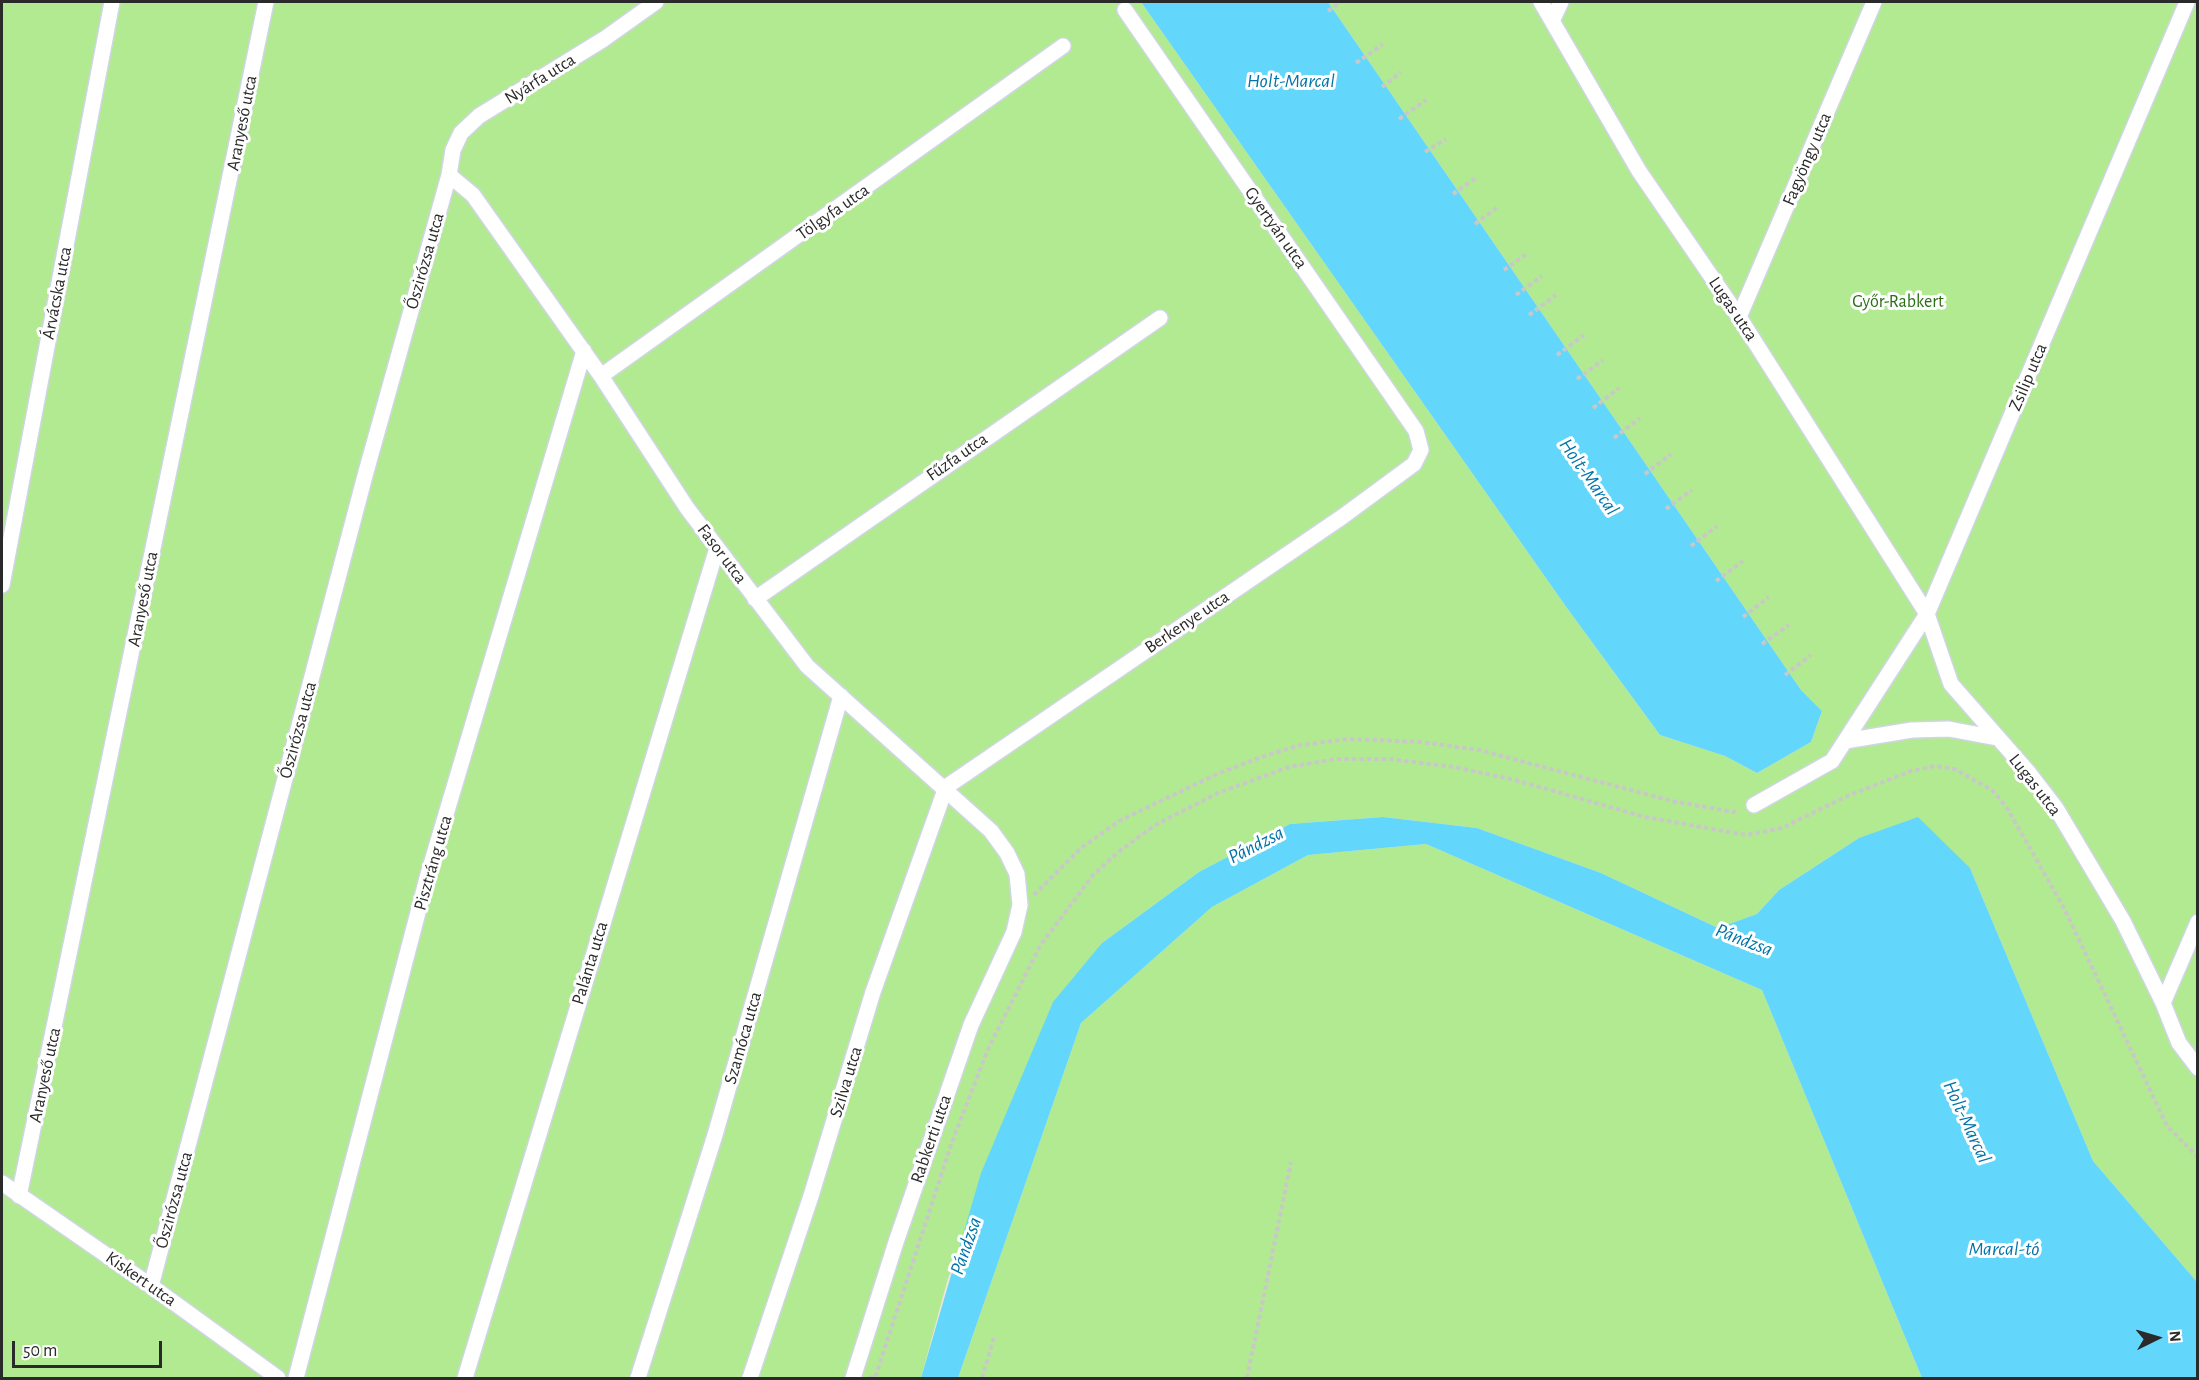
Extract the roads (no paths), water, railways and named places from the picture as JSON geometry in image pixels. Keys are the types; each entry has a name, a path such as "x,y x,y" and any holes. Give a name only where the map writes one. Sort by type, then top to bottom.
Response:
{"street":[{"name":"Árvácska utca","path":"2,585 112,2"},
{"name":"Aranyeső utca","path":"20,1196 266,2"},
{"name":"Nyárfa utca","path":"449,175 453,150 461,133 479,116 604,39 656,2"},
{"name":"Lugas utca","path":"1542,2 1639,171 1739,317 1928,614 1951,684 2029,773 2056,808 2123,921 2163,1003 2179,1043 2198,1068"},
{"path":"1552,21 1560,2"},
{"name":"Fagyöngy utca","path":"1739,317 1874,2"},
{"name":"Zsilip utca","path":"1845,741 1928,614 2187,2"},
{"name":"Gyertyán utca","path":"1125,10 1416,430 1421,450"},
{"name":"Tölgyfa utca","path":"601,376 1063,46"},
{"name":"Fasor utca","path":"449,175 473,195 584,351 687,508 807,666 946,787 992,831 1007,853 1017,874 1020,904"},
{"name":"Őszirózsa utca","path":"152,1286 366,472 449,175"},
{"name":"Fűzfa utca","path":"755,599 1160,318"},
{"name":"Pisztráng utca","path":"296,1378 427,878 584,351"},
{"name":"Berkenye utca","path":"946,787 1341,517 1414,464 1421,450"},
{"name":"Palánta utca","path":"465,1378 717,548"},
{"name":"Szamóca utca","path":"638,1378 715,1135 841,696"},
{"name":"Lugas utca","path":"1845,741 1949,729 1997,738"},
{"path":"1754,805 1832,761 1845,741"},
{"name":"Szilva utca","path":"750,1378 811,1196 873,992 946,787"},
{"name":"Rabkerti utca","path":"853,1378 896,1242 971,1025 1014,932 1020,904"},
{"path":"2163,1003 2198,922"},
{"name":"Kiskert utca","path":"2,1183 152,1286 278,1378"}],"water":[{"name":"Holt-Marcal","path":"1141,2 1328,2 1801,690 1822,711 1811,742 1757,773 1725,756 1660,735 1567,608"},
{"name":"Marcal-tó","path":"1383,817 1477,828 1601,873 1718,928 1757,914 1779,890 1859,838 1918,817 1970,868 2093,1161 2197,1282 2197,1378 1922,1378 1762,990 1426,844 1308,855 1212,907 1081,1023 958,1378 921,1378 981,1173 1053,1002 1102,943 1199,872 1290,824"}],"park label":[{"name":"Győr-Rabkert","path":"1898,302"}],"water label":[{"name":"Pándzsa","path":"1256,845"},
{"name":"Pándzsa","path":"1744,940"},
{"name":"Pándzsa","path":"966,1246"}]}
